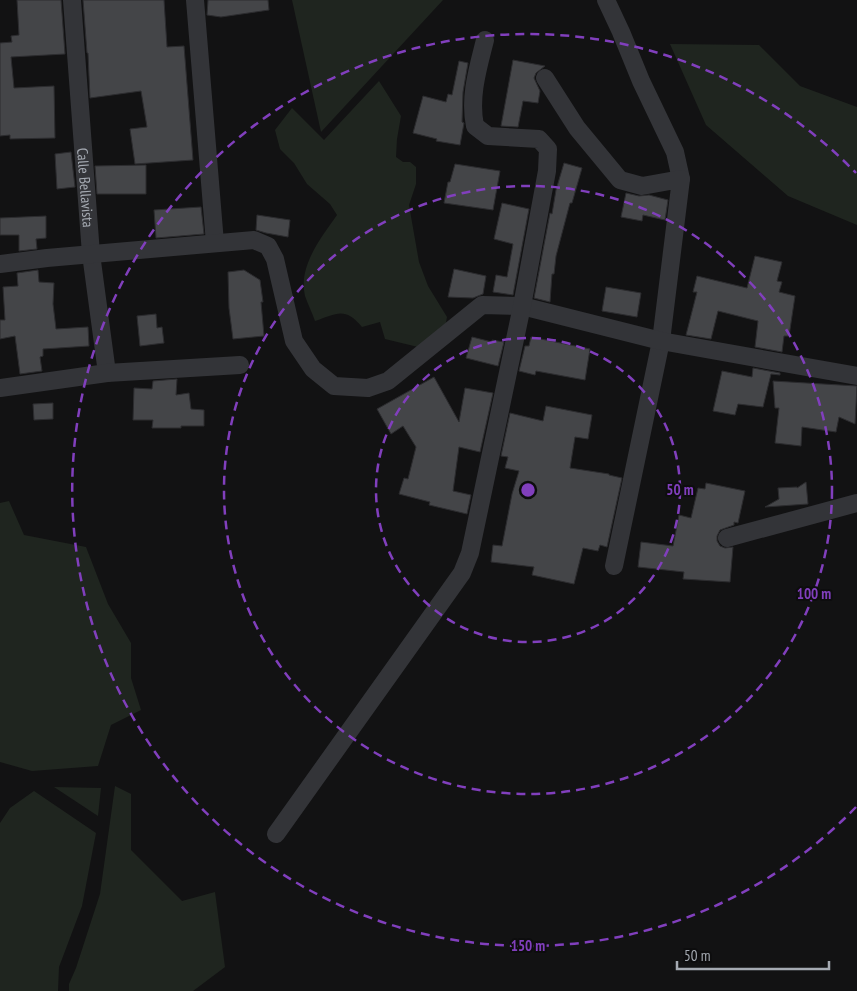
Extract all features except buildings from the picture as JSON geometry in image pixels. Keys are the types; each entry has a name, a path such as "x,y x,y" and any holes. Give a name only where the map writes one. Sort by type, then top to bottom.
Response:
{"street":[{"name":"Calle Bellavista","path":"72,0 90,254 107,373"},
{"path":"195,0 215,243"},
{"path":"606,0 675,152 680,178 661,341 614,566"},
{"path":"276,834 462,573 470,553 522,306 547,171 548,149 540,139 488,136 475,126 472,112 476,80 485,40"},
{"path":"545,78 577,128 620,180 642,186 680,178"},
{"path":"0,264 254,240 268,246 275,259 294,341 313,368 334,386 368,388 388,381 482,305 522,306 661,341 857,376"},
{"path":"0,388 107,373 240,364"},
{"path":"727,538 857,503"}],"shaded area":[{"path":"292,0 443,0 321,132"},
{"path":"670,44 759,45 800,86 857,107 857,225 788,196 706,125"},
{"path":"379,81 401,116 396,157 403,162 410,162 416,167 416,184 409,205 419,262 428,286 447,317 445,328 418,347 385,339 380,322 362,327 356,320 345,314 335,314 315,321 305,296 305,274 312,253 337,215 330,204 307,184 294,163 280,149 275,130 292,108 324,140"},
{"path":"9,501 24,535 86,547 108,604 131,643 131,678 141,710 111,725 98,766 32,771 0,762 0,503"},
{"path":"115,786 131,794 131,850 182,901 215,892 225,967 193,991 69,991 69,984 100,894"},
{"path":"54,787 101,788 98,816"},
{"path":"34,791 96,833 82,906 59,967 58,991 0,991 0,823 10,808"}]}
